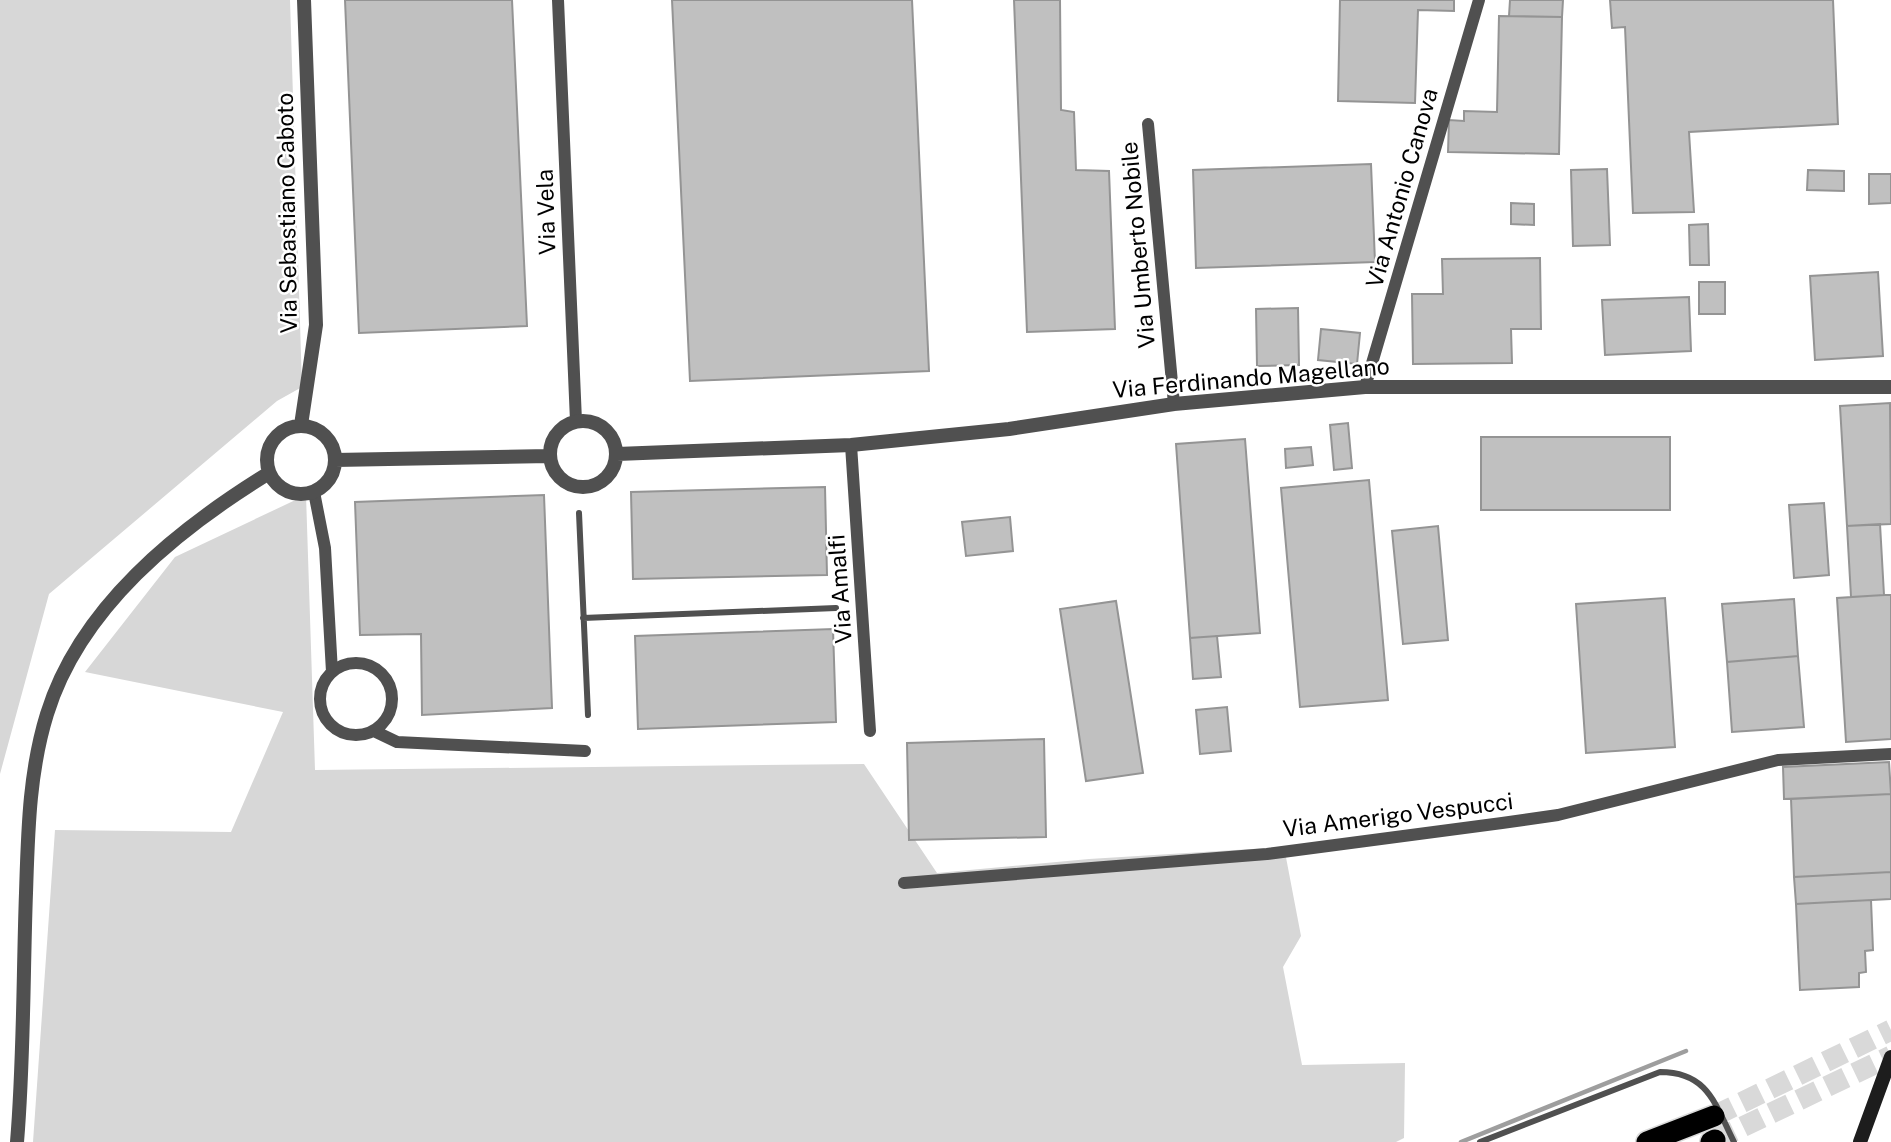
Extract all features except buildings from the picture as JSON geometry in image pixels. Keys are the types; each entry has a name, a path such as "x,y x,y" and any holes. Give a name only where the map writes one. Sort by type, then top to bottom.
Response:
{"highway":[{"path":"1647,1142 1714,1116"}],"main road":[{"path":"1860,1142 1891,1057"}],"street":[{"name":"Via Sebastiano Caboto","path":"301,425 316,325 304,0"},
{"name":"Via Vela","path":"558,0 576,421"},
{"name":"Via Antonio Canova","path":"1365,387 1479,0"},
{"name":"Via Umberto Nobile","path":"1147,124 1174,404"},
{"name":"Via Ferdinando Magellano","path":"617,454 851,445 1009,429 1174,404 1365,387 1891,387"},
{"path":"576,421 596,423 605,428 616,444 617,454 609,476 589,487 567,483 552,467 550,456 554,438 560,430 576,421"},
{"path":"301,425 321,432 329,439 335,460 329,479 314,492 292,493 282,489 269,473 267,451 279,432 301,425"},
{"name":"Via Amalfi","path":"851,445 870,731"},
{"path":"335,460 550,456"},
{"path":"17,1142 29,806 37,750 47,711 87,633 118,596 174,539 211,509 269,473"},
{"path":"314,492 326,548 332,672"},
{"path":"374,731 390,713 391,690 386,679 367,665 355,663 332,672 325,681 320,704 330,725 351,735 374,731 397,742 585,751"},
{"name":"Via Amerigo Vespucci","path":"904,883 1267,854 1475,827 1558,815 1778,760 1891,754"}],"lane":[{"path":"579,513 588,715"},
{"path":"583,618 836,608"},
{"path":"1480,1142 1644,1077 1673,1072 1689,1076 1703,1085 1720,1141"}],"shaded area":[{"path":"0,0 290,0 302,387 277,401 49,594 0,774"},
{"path":"306,495 315,770 864,764 937,873 1089,859 1284,847 1301,936 1283,967 1302,1065 1405,1063 1404,1138 1396,1142 33,1142 55,830 231,832 283,712 85,672 175,557"}],"waterway":[{"path":"1461,1142 1686,1051"}],"tunnel":[{"path":"1714,1116 1891,1030"},
{"path":"1715,1140 1891,1056"}]}
